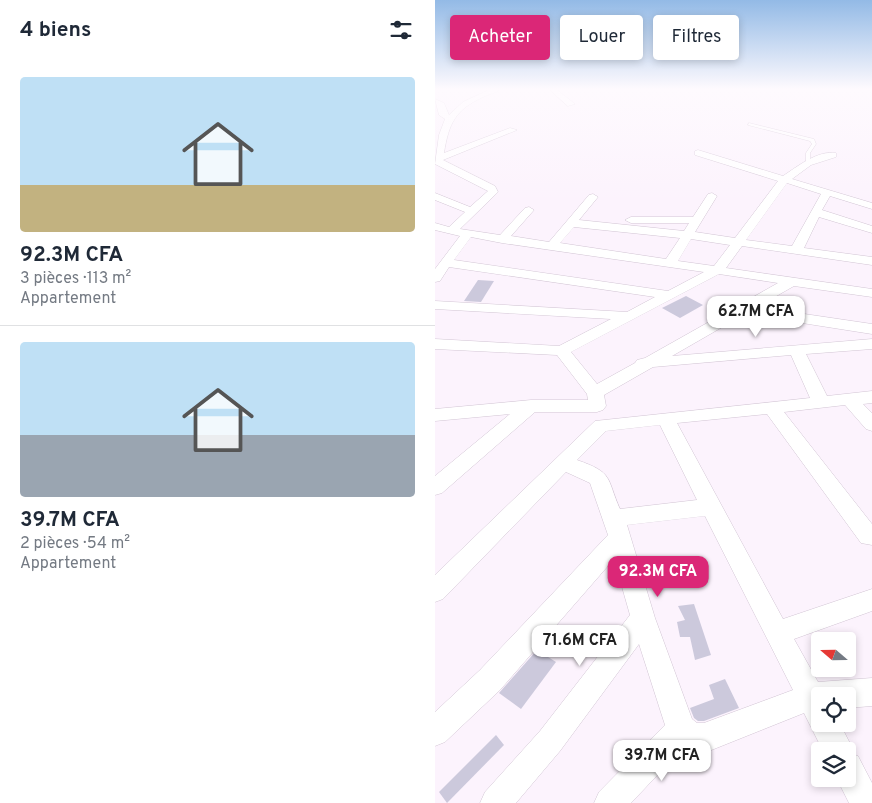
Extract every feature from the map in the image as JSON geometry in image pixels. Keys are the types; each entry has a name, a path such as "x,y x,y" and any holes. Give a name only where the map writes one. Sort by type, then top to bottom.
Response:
{"street":[{"path":"437,162 445,126"},
{"path":"437,162 513,130"},
{"path":"698,154 872,206"},
{"path":"435,344 561,351 718,270 784,180 808,163 833,154"},
{"path":"437,162 491,188 493,192 451,231"},
{"path":"796,252 827,192"},
{"path":"435,196 473,212"},
{"path":"670,263 712,196"},
{"path":"552,246 593,197"},
{"path":"502,239 529,210"},
{"path":"816,212 872,230"},
{"path":"597,225 645,219 698,220"},
{"path":"572,223 688,235 737,244 872,261"},
{"path":"435,226 467,234 872,293"},
{"path":"439,271 467,234"},
{"path":"439,271 670,295"},
{"path":"435,592 563,463 598,408 643,364 792,281"},
{"path":"435,305 628,316"},
{"path":"741,309 872,329"},
{"path":"643,364 872,344"},
{"path":"796,350 821,402"},
{"path":"561,351 598,408"},
{"path":"436,415 531,406 598,408 665,418 872,397"},
{"path":"849,400 872,426"},
{"path":"435,487 531,406"},
{"path":"771,407 869,537"},
{"path":"665,418 777,633 811,689"},
{"path":"563,463 586,471 599,479 617,527 643,618 681,729 692,738 704,738 811,703"},
{"path":"435,732 490,680 617,527 711,507"},
{"path":"777,633 872,600"},
{"path":"496,803 550,741 643,618"},
{"path":"856,695 872,692"},
{"path":"610,803 681,729"},
{"path":"856,786 864,802"}],"lane":[{"path":"759,126 812,140 814,144 808,153 808,163"}],"building":[{"path":"478,280 494,281 481,302 464,301"},
{"path":"686,296 703,305 680,318 662,308"},
{"path":"694,604 711,655 695,660 690,637 680,637 677,622 685,620 678,606"},
{"path":"537,650 556,662 521,709 499,693"},
{"path":"725,679 739,708 704,721 698,721 694,718 690,708 714,699 709,685"},
{"path":"496,735 504,745 447,803 439,792"}]}
